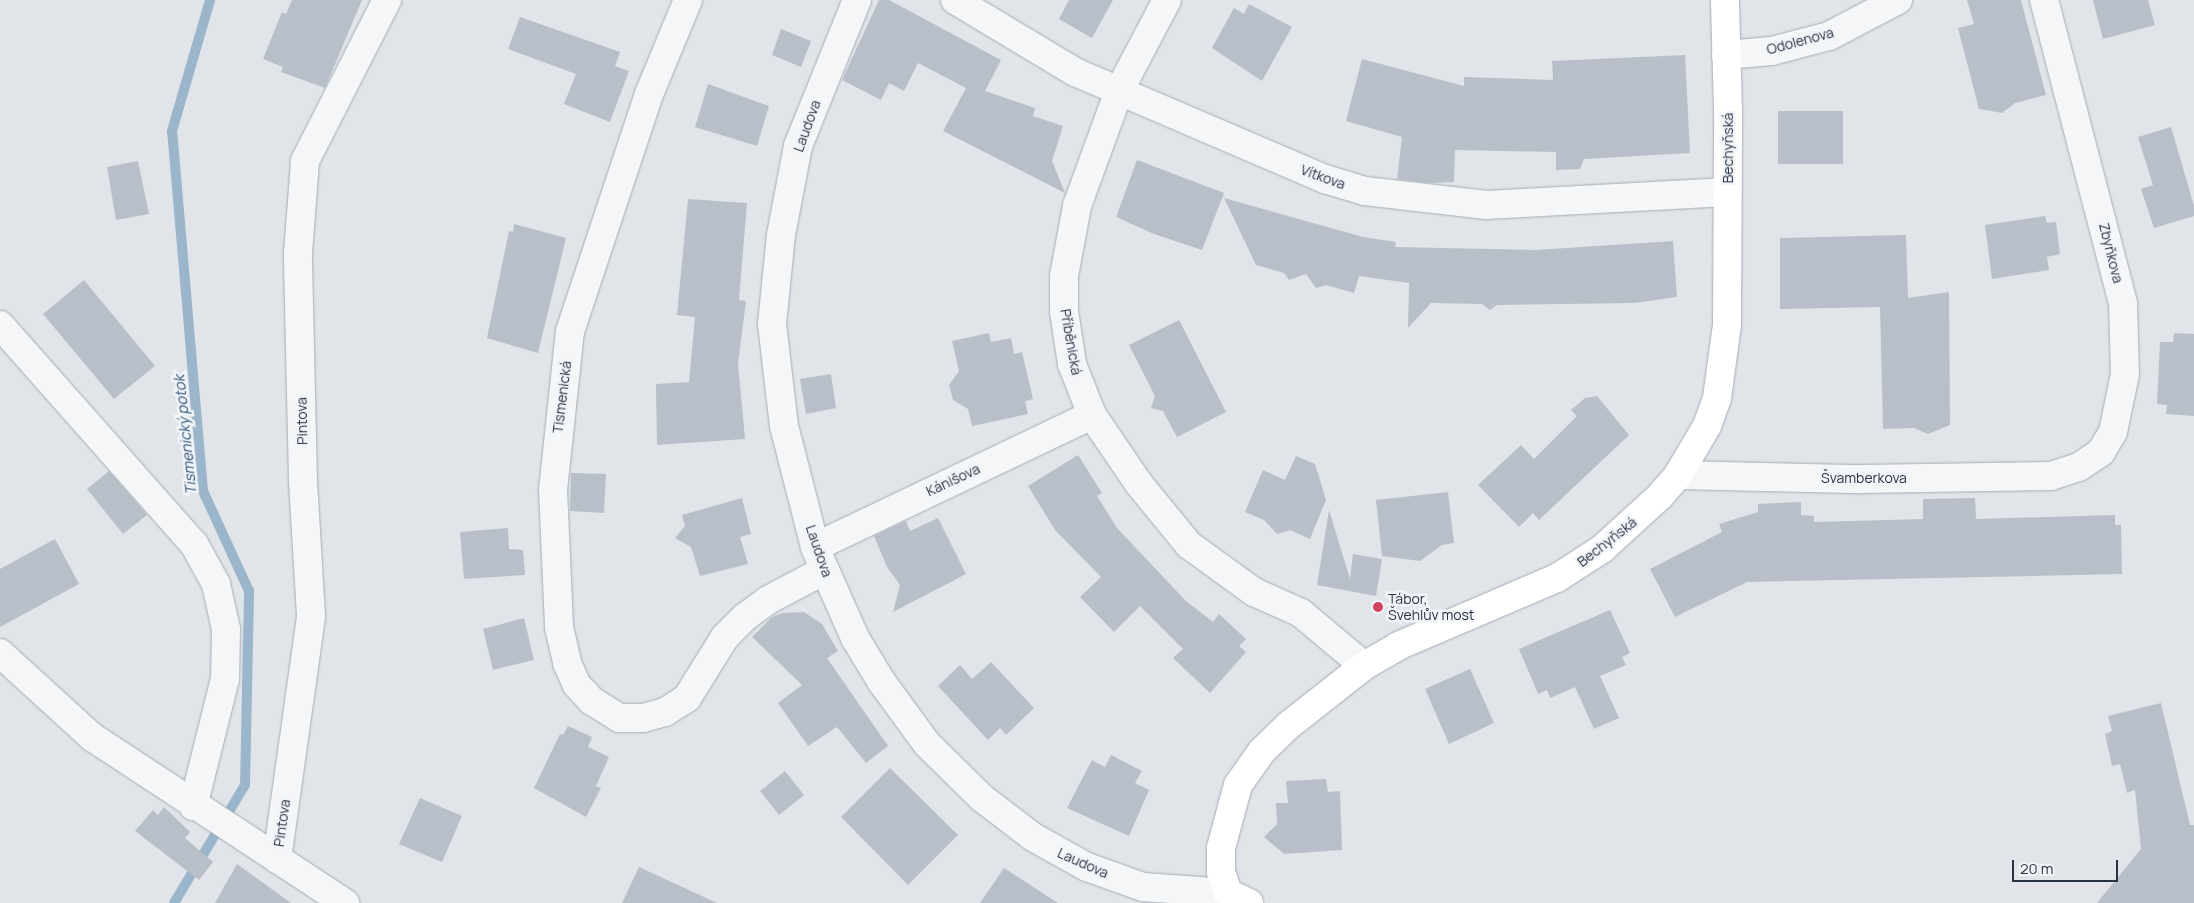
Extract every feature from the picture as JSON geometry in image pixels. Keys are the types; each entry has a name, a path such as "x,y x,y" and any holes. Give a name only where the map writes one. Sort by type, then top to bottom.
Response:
{"main road":[{"name":"Bechyňská","path":"1235,900 1221,872 1221,848 1238,785 1262,751 1289,725 1364,666 1398,646 1557,578 1623,532 1678,475 1707,426 1723,368 1727,325 1728,192 1725,0"}],"street":[{"name":"Pintova","path":"277,859 311,616 304,481 298,253 305,161 387,0"},
{"name":"Tismenická","path":"687,698 664,712 643,718 619,718 592,701 577,685 567,663 559,627 553,489 570,331 649,94 688,0"},
{"name":"Laudova","path":"857,0 798,146 781,235 772,324 784,426 820,559 855,638 881,681 927,744 982,798 1033,837 1087,867 1143,887 1235,900"},
{"name":"Vítkova","path":"955,0 1075,72 1325,179 1374,192 1486,205 1728,192"},
{"name":"Příběnická","path":"1167,0 1119,91 1077,206 1064,276 1064,311 1072,364 1092,416 1139,484 1189,545 1254,592 1301,613 1364,666"},
{"name":"Odolenova","path":"1726,55 1772,51 1829,36 1898,0"},
{"name":"Zbyňkova","path":"2044,0 2116,270 2126,336 2119,410 2108,443 2091,460 2051,476"},
{"path":"0,325 194,544 216,584 226,629 225,679 193,806"},
{"name":"Kánišova","path":"687,698 725,637 745,617 820,559 1092,416"},
{"name":"Švamberkova","path":"1678,475 1861,479 2051,476"},
{"name":"Pintova","path":"0,654 92,737 193,806 345,903"}],"building":[{"path":"292,0 362,0 325,88 281,72 283,67 263,59 282,12 286,14"},
{"path":"879,0 889,0 1001,60 985,91 1035,108 1033,116 1063,126 1052,161 1065,193 943,131 966,88 918,63 904,91 889,83 881,100 842,80"},
{"path":"1069,0 1113,0 1092,38 1059,19"},
{"path":"1967,0 2021,0 2046,95 2015,103 2002,113 1979,109 1958,28 1974,24"},
{"path":"2093,0 2148,0 2155,25 2103,39"},
{"path":"1249,4 1292,27 1262,81 1212,48 1234,8 1244,14"},
{"path":"520,17 620,52 615,66 629,71 610,122 564,104 576,74 508,49"},
{"path":"781,29 811,41 801,67 772,55"},
{"path":"1685,55 1690,153 1584,159 1580,169 1556,170 1556,152 1455,150 1454,182 1429,183 1397,179 1402,137 1346,121 1362,59 1464,86 1464,77 1553,80 1552,61"},
{"path":"708,84 769,106 757,146 695,127"},
{"path":"1778,111 1843,111 1843,164 1778,164"},
{"path":"2171,127 2194,206 2194,216 2154,228 2141,189 2153,185 2138,137"},
{"path":"1137,160 1224,193 1202,250 1154,234 1116,217"},
{"path":"138,161 149,214 116,220 107,167"},
{"path":"1224,198 1363,237 1396,242 1395,247 1536,250 1673,241 1677,297 1634,303 1497,305 1490,310 1482,304 1431,303 1408,328 1409,283 1359,276 1354,293 1326,285 1316,288 1306,274 1289,280 1284,273 1256,265"},
{"path":"688,199 747,203 739,300 746,301 738,363 745,439 657,445 656,384 689,382 695,317 677,315"},
{"path":"2045,216 2047,223 2056,222 2060,254 2047,257 2049,270 1992,279 1985,225"},
{"path":"514,224 566,238 538,353 487,338 509,231 513,232"},
{"path":"1906,235 1908,298 1949,292 1950,425 1928,434 1914,428 1883,429 1880,307 1780,309 1780,238"},
{"path":"84,280 155,366 114,399 43,314"},
{"path":"1179,320 1226,412 1177,437 1163,411 1151,408 1155,396 1129,345"},
{"path":"989,333 991,342 1011,338 1014,354 1022,352 1033,399 1025,401 1028,414 972,426 968,409 953,400 949,385 959,371 952,341"},
{"path":"2174,333 2194,334 2194,416 2166,414 2167,405 2157,404 2160,342 2173,342"},
{"path":"831,374 836,408 806,414 800,379"},
{"path":"1597,396 1629,435 1539,520 1533,513 1519,527 1478,485 1521,445 1534,459 1577,416 1571,410 1585,398"},
{"path":"1078,455 1102,493 1097,496 1117,528 1186,601 1213,622 1219,614 1246,639 1239,646 1246,652 1210,693 1173,658 1183,649 1140,606 1114,632 1080,597 1101,577 1055,530 1028,486"},
{"path":"1296,456 1315,464 1326,500 1310,539 1290,530 1277,534 1264,520 1245,512 1263,470 1285,480"},
{"path":"109,471 147,515 123,534 87,489"},
{"path":"571,473 606,474 604,513 570,511"},
{"path":"1448,492 1454,543 1442,545 1420,561 1382,556 1376,500"},
{"path":"742,498 751,534 740,537 748,564 700,576 691,547 675,538 685,526 682,515"},
{"path":"1975,498 1976,519 2115,515 2115,525 2121,525 2122,574 1747,582 1675,617 1650,569 1722,532 1719,524 1758,512 1758,504 1801,502 1801,515 1814,516 1814,522 1923,519 1923,499"},
{"path":"1329,510 1350,579 1353,554 1382,559 1376,596 1317,585"},
{"path":"938,518 966,574 893,612 900,585 887,567 874,536 906,521 910,531"},
{"path":"508,528 509,549 523,550 525,575 464,579 460,532"},
{"path":"55,539 79,584 0,627 0,569"},
{"path":"1610,610 1630,653 1622,657 1626,665 1600,676 1619,718 1594,729 1575,687 1550,698 1547,690 1538,694 1519,649"},
{"path":"804,612 822,624 838,651 827,658 888,746 866,763 837,727 808,746 778,703 802,685 752,637 772,617 783,613"},
{"path":"524,618 534,660 493,670 483,629"},
{"path":"991,662 1034,708 1006,735 1000,728 988,740 938,686 960,665 972,679"},
{"path":"1470,669 1494,723 1449,744 1425,689"},
{"path":"2161,703 2190,825 2194,825 2194,903 2097,903 2141,849 2135,790 2127,793 2120,764 2112,766 2105,734 2112,731 2108,716"},
{"path":"568,726 592,737 588,747 609,757 596,786 601,788 586,817 534,788 560,734 563,735"},
{"path":"1111,755 1142,771 1135,783 1149,790 1129,836 1067,808 1092,760 1105,767"},
{"path":"890,768 958,835 908,885 841,817"},
{"path":"785,771 804,795 779,815 760,791"},
{"path":"1326,779 1328,792 1340,791 1342,850 1284,854 1264,837 1277,824 1276,803 1288,803 1286,781"},
{"path":"420,798 462,816 442,862 399,844"},
{"path":"164,807 190,832 185,838 213,862 199,880 135,831 153,810 158,815"},
{"path":"237,864 291,903 215,903"},
{"path":"639,867 717,903 622,903"},
{"path":"1004,868 1058,903 980,903"}],"waterway":[{"name":"Tismenický potok","path":"174,903 245,785 249,591 203,491 172,131 210,0"}],"place":[{"name":"Tábor, Švehlův most","path":"1378,607"}]}
